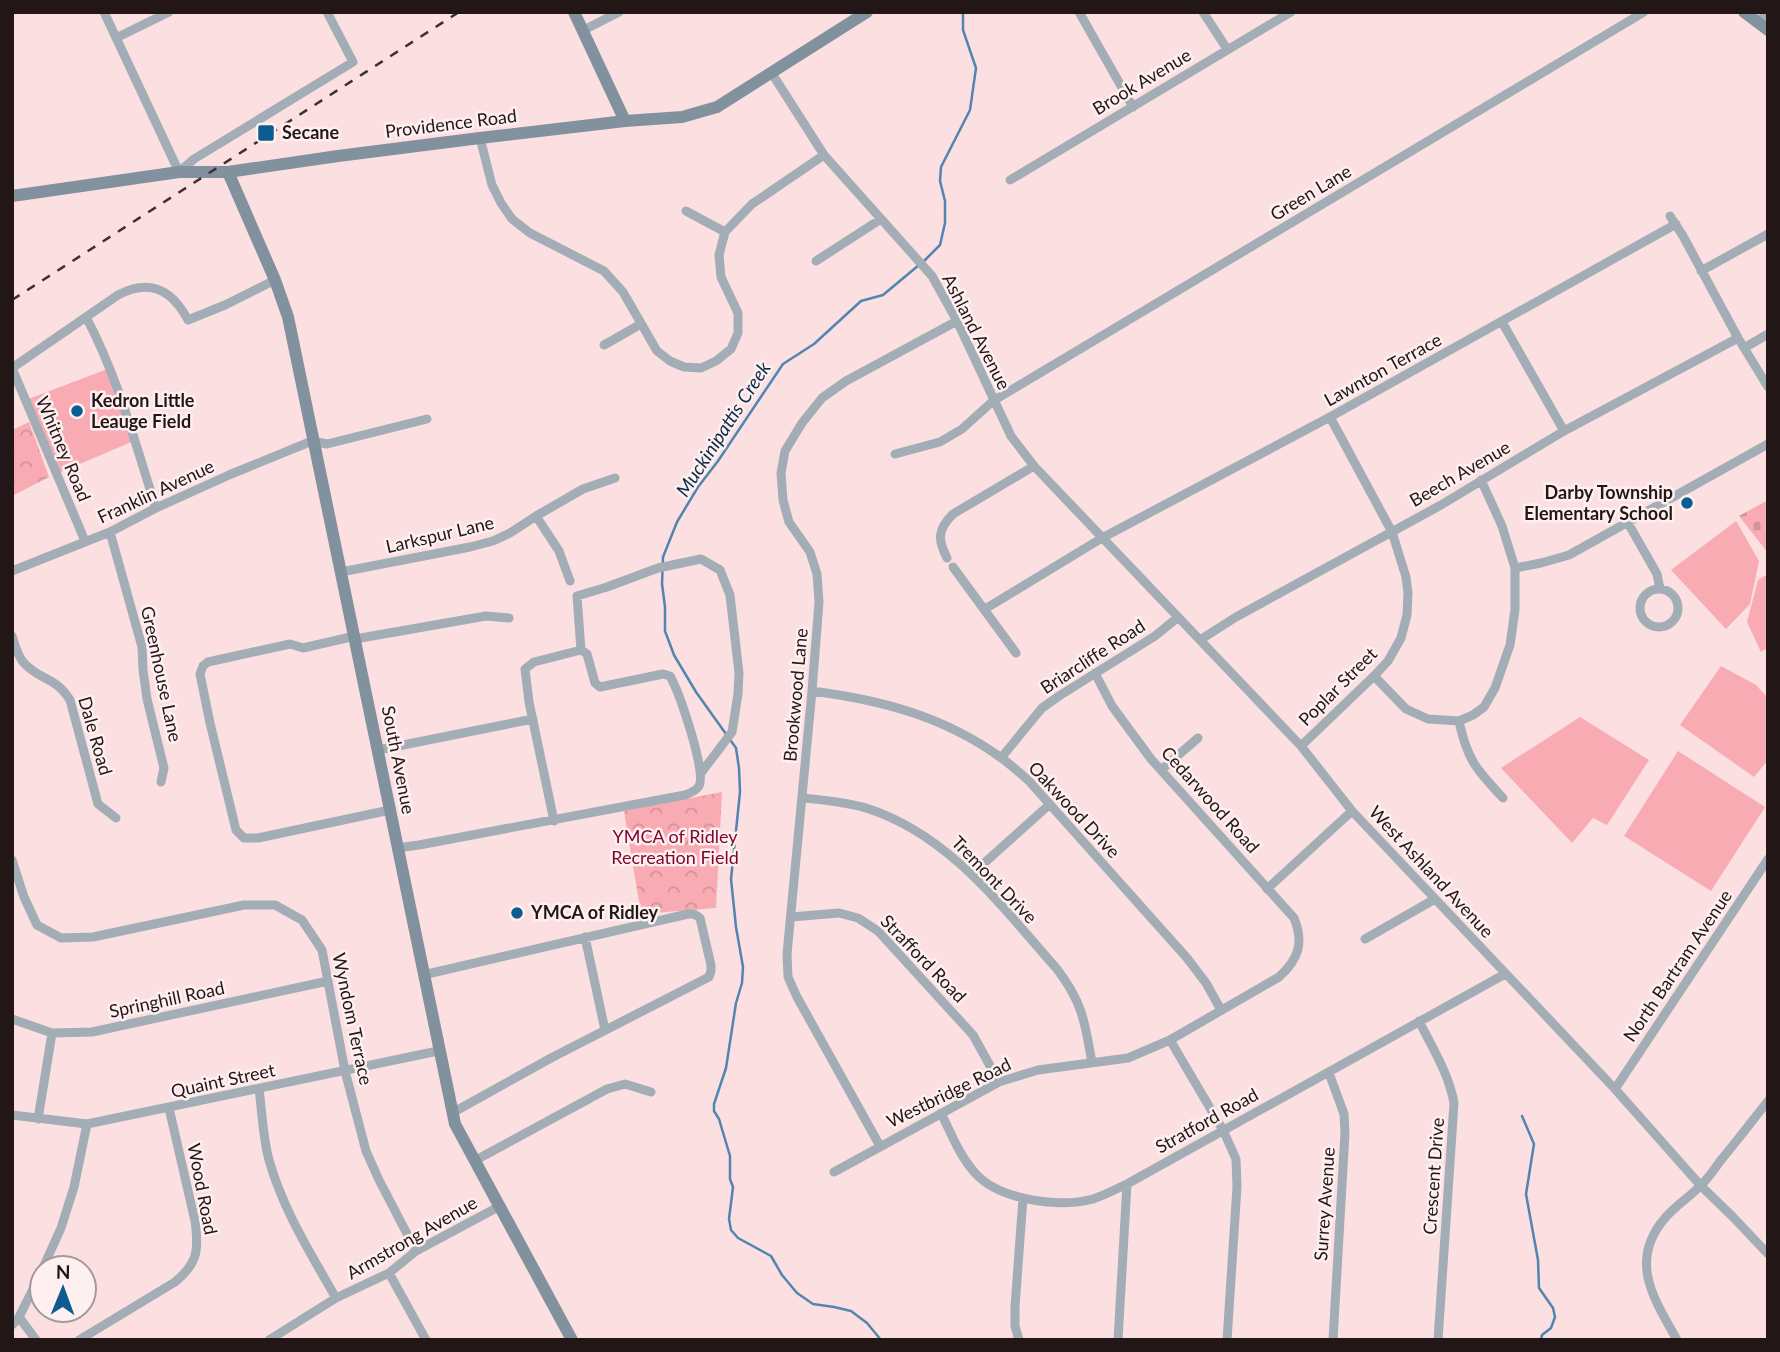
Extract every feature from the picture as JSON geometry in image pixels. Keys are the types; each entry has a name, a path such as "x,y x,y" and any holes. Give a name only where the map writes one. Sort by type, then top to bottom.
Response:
{"street":[{"path":"104,12 179,172 194,159 353,62 327,12"},
{"path":"116,38 169,12"},
{"path":"574,12 625,121"},
{"path":"582,31 619,12"},
{"name":"Providence Road","path":"12,196 179,172 228,172 480,138 682,117 717,107 867,12"},
{"path":"1079,12 1133,107"},
{"path":"1203,12 1227,49"},
{"name":"Brook Avenue","path":"1010,180 1291,12"},
{"name":"Green Lane","path":"895,454 940,442 962,429 993,401 1644,12"},
{"path":"1744,12 1762,18 1768,30"},
{"name":"Ashland Avenue","path":"771,72 824,155 932,276 957,321 1011,436 1034,466 1074,508"},
{"path":"480,138 492,185 512,219 530,233 604,271 623,292 657,351 684,367 701,368 716,362 731,349 738,333 738,313 721,277 719,255 725,232 752,204 824,155"},
{"name":"South Avenue","path":"228,172 275,280 288,317 455,1124 572,1340"},
{"path":"686,211 725,232"},
{"path":"816,261 881,219"},
{"name":"Lawnton Terrace","path":"985,609 1102,538 1502,322 1673,220 1701,271"},
{"path":"1768,234 1701,271 1768,387"},
{"path":"12,368 126,291 146,287 162,290 180,306 188,320 275,280"},
{"path":"86,317 110,368 156,508"},
{"name":"Brookwood Lane","path":"880,1146 792,986 787,966 819,603 817,574 810,552 789,522 783,500 782,473 785,451 822,398 846,381 957,321"},
{"path":"1502,322 1564,431"},
{"path":"604,345 641,324"},
{"path":"1744,348 1768,334"},
{"name":"Beech Avenue","path":"1200,640 1564,431 1738,338"},
{"name":"Whitney Road","path":"12,368 85,541"},
{"name":"Poplar Street","path":"1301,747 1374,676 1396,649 1408,614 1406,577 1392,532 1330,417"},
{"name":"Franklin Avenue","path":"12,571 110,532 229,475 312,441 327,444 426,419"},
{"path":"1515,568 1541,564 1569,555 1768,444"},
{"path":"947,558 940,546 940,537 946,521 953,513 1034,466"},
{"name":"Larkspur Lane","path":"341,572 482,544 510,533 583,489 615,478"},
{"path":"1374,676 1406,709 1428,719 1459,721 1473,715 1484,707 1495,688 1510,645 1515,610 1515,568 1502,526 1480,480"},
{"name":"West Ashland Avenue","path":"1074,508 1301,747 1352,811 1615,1089 1701,1186 1768,1254"},
{"path":"536,516 559,551 570,581"},
{"path":"1628,523 1657,574 1660,589"},
{"name":"Greenhouse Lane","path":"110,532 142,647 148,699 164,768 160,782"},
{"path":"581,650 577,596 662,567 701,559 720,570 730,595 739,673 738,694 732,732 701,773"},
{"path":"953,567 1016,653"},
{"path":"1660,589 1674,596 1679,608 1670,625 1655,627 1645,622 1640,605 1646,594 1660,589"},
{"path":"390,810 258,838 244,838 236,830 210,723 200,674 203,666 208,662 290,645 303,648 485,615 509,618"},
{"name":"Briarcliffe Road","path":"1001,758 1042,708 1155,636 1177,618"},
{"name":"Dale Road","path":"12,636 23,663 63,688 70,700 98,804 116,818"},
{"path":"397,848 554,821 685,795 696,790 700,785 701,773 687,719 670,676 663,674 600,687 596,683 587,654 581,650 534,662 525,669 554,821"},
{"name":"Cedarwood Road","path":"1095,673 1112,706 1151,759 1293,918 1299,933 1299,945"},
{"name":"Oakwood Drive","path":"813,691 877,701 917,713 960,732 1001,758 1050,804 1187,958 1206,983 1221,1010"},
{"path":"378,750 533,719"},
{"path":"1459,721 1472,762 1503,798"},
{"path":"1161,770 1198,738"},
{"name":"Tremont Drive","path":"803,798 852,804 887,816 920,832 972,874 1069,986 1086,1024 1092,1063"},
{"path":"972,874 1050,804"},
{"path":"1268,889 1352,811"},
{"name":"North Bartram Avenue","path":"1615,1089 1768,859"},
{"name":"Wyndom Terrace","path":"12,860 37,925 61,938 93,937 244,905 275,905 302,920 323,950 345,1071 366,1151 416,1251"},
{"path":"1365,939 1435,899"},
{"name":"Strafford Road","path":"791,917 839,913 858,918 878,931 973,1035 999,1082"},
{"path":"423,975 688,914 695,914 700,918 711,965 709,977 551,1058 452,1113"},
{"path":"585,937 605,1030"},
{"name":"Westbridge Road","path":"834,1172 999,1082 1038,1070 1128,1058 1170,1040 1279,977 1293,962 1299,945"},
{"name":"Stratford Road","path":"941,1113 967,1163 975,1174 992,1186 1023,1198 1056,1202 1092,1199 1127,1184 1504,974"},
{"name":"Springhill Road","path":"12,1019 51,1033 92,1032 328,981"},
{"name":"Crescent Drive","path":"1419,1021 1451,1086 1454,1103 1438,1340"},
{"path":"38,1119 51,1033"},
{"path":"1170,1040 1234,1152 1237,1173 1227,1340"},
{"name":"Quaint Street","path":"12,1115 87,1124 438,1051"},
{"name":"Surrey Avenue","path":"1329,1073 1344,1114 1345,1133 1333,1340"},
{"path":"474,1161 607,1089 625,1084 651,1092"},
{"path":"259,1089 268,1157 279,1189 292,1219 336,1298"},
{"path":"1677,1340 1652,1296 1647,1275 1648,1249 1652,1238 1664,1219 1701,1186 1768,1101"},
{"name":"Wood Road","path":"79,1340 175,1282 188,1272 196,1255 195,1221 169,1108"},
{"path":"50,1254 71,1197 87,1124"},
{"path":"1118,1340 1127,1184"},
{"path":"1019,1340 1015,1326 1015,1307 1023,1198"},
{"name":"Armstrong Avenue","path":"274,1339 336,1298 389,1273 416,1251 499,1206"},
{"path":"389,1273 426,1340"},
{"path":"12,1325 28,1299"},
{"path":"19,1317 36,1340"}],"green space":[{"name":"Kedron Little Leauge Field","path":"110,368 134,441 56,474 26,400"},
{"path":"29,422 49,477 14,495 12,430"},
{"path":"1768,500 1768,553 1739,516"},
{"path":"1736,521 1759,561 1750,604 1726,629 1671,570"},
{"path":"1768,574 1768,648 1761,652 1747,622 1758,580"},
{"path":"1721,666 1756,685 1768,698 1768,760 1754,777 1680,725"},
{"path":"1580,717 1649,760 1607,825 1593,818 1572,843 1501,768"},
{"path":"1678,751 1765,807 1711,891 1624,836"},
{"name":"YMCA of Ridley Recreation Field","path":"722,792 716,908 641,914 624,811"}],"waterway":[{"name":"Muckinipattis Creek","path":"924,261 940,245 945,223 941,167 970,110 976,68 963,30 963,12"},
{"name":"Muckinipattis Creek","path":"881,1340 867,1323 851,1311 813,1304 797,1293 771,1256 738,1238 731,1230 729,1219 733,1187 730,1179 730,1156 714,1104 726,1068 736,1003 742,983 743,967 731,879 740,792 739,768 736,748 696,692 674,655 665,631 662,584 663,557 677,522 783,364 814,344 861,301 883,295 919,265"},
{"path":"1522,1116 1534,1144 1526,1194 1538,1260 1539,1288 1553,1308 1555,1317 1551,1328 1542,1335 1541,1340"}],"railway":[{"path":"12,300 459,12"}],"place":[{"name":"Secane","path":"266,133"},
{"name":"Kedron Little Leauge Field","path":"77,411"},
{"name":"Darby Township Elementary School","path":"1687,503"},
{"name":"YMCA of Ridley","path":"517,913"}]}
